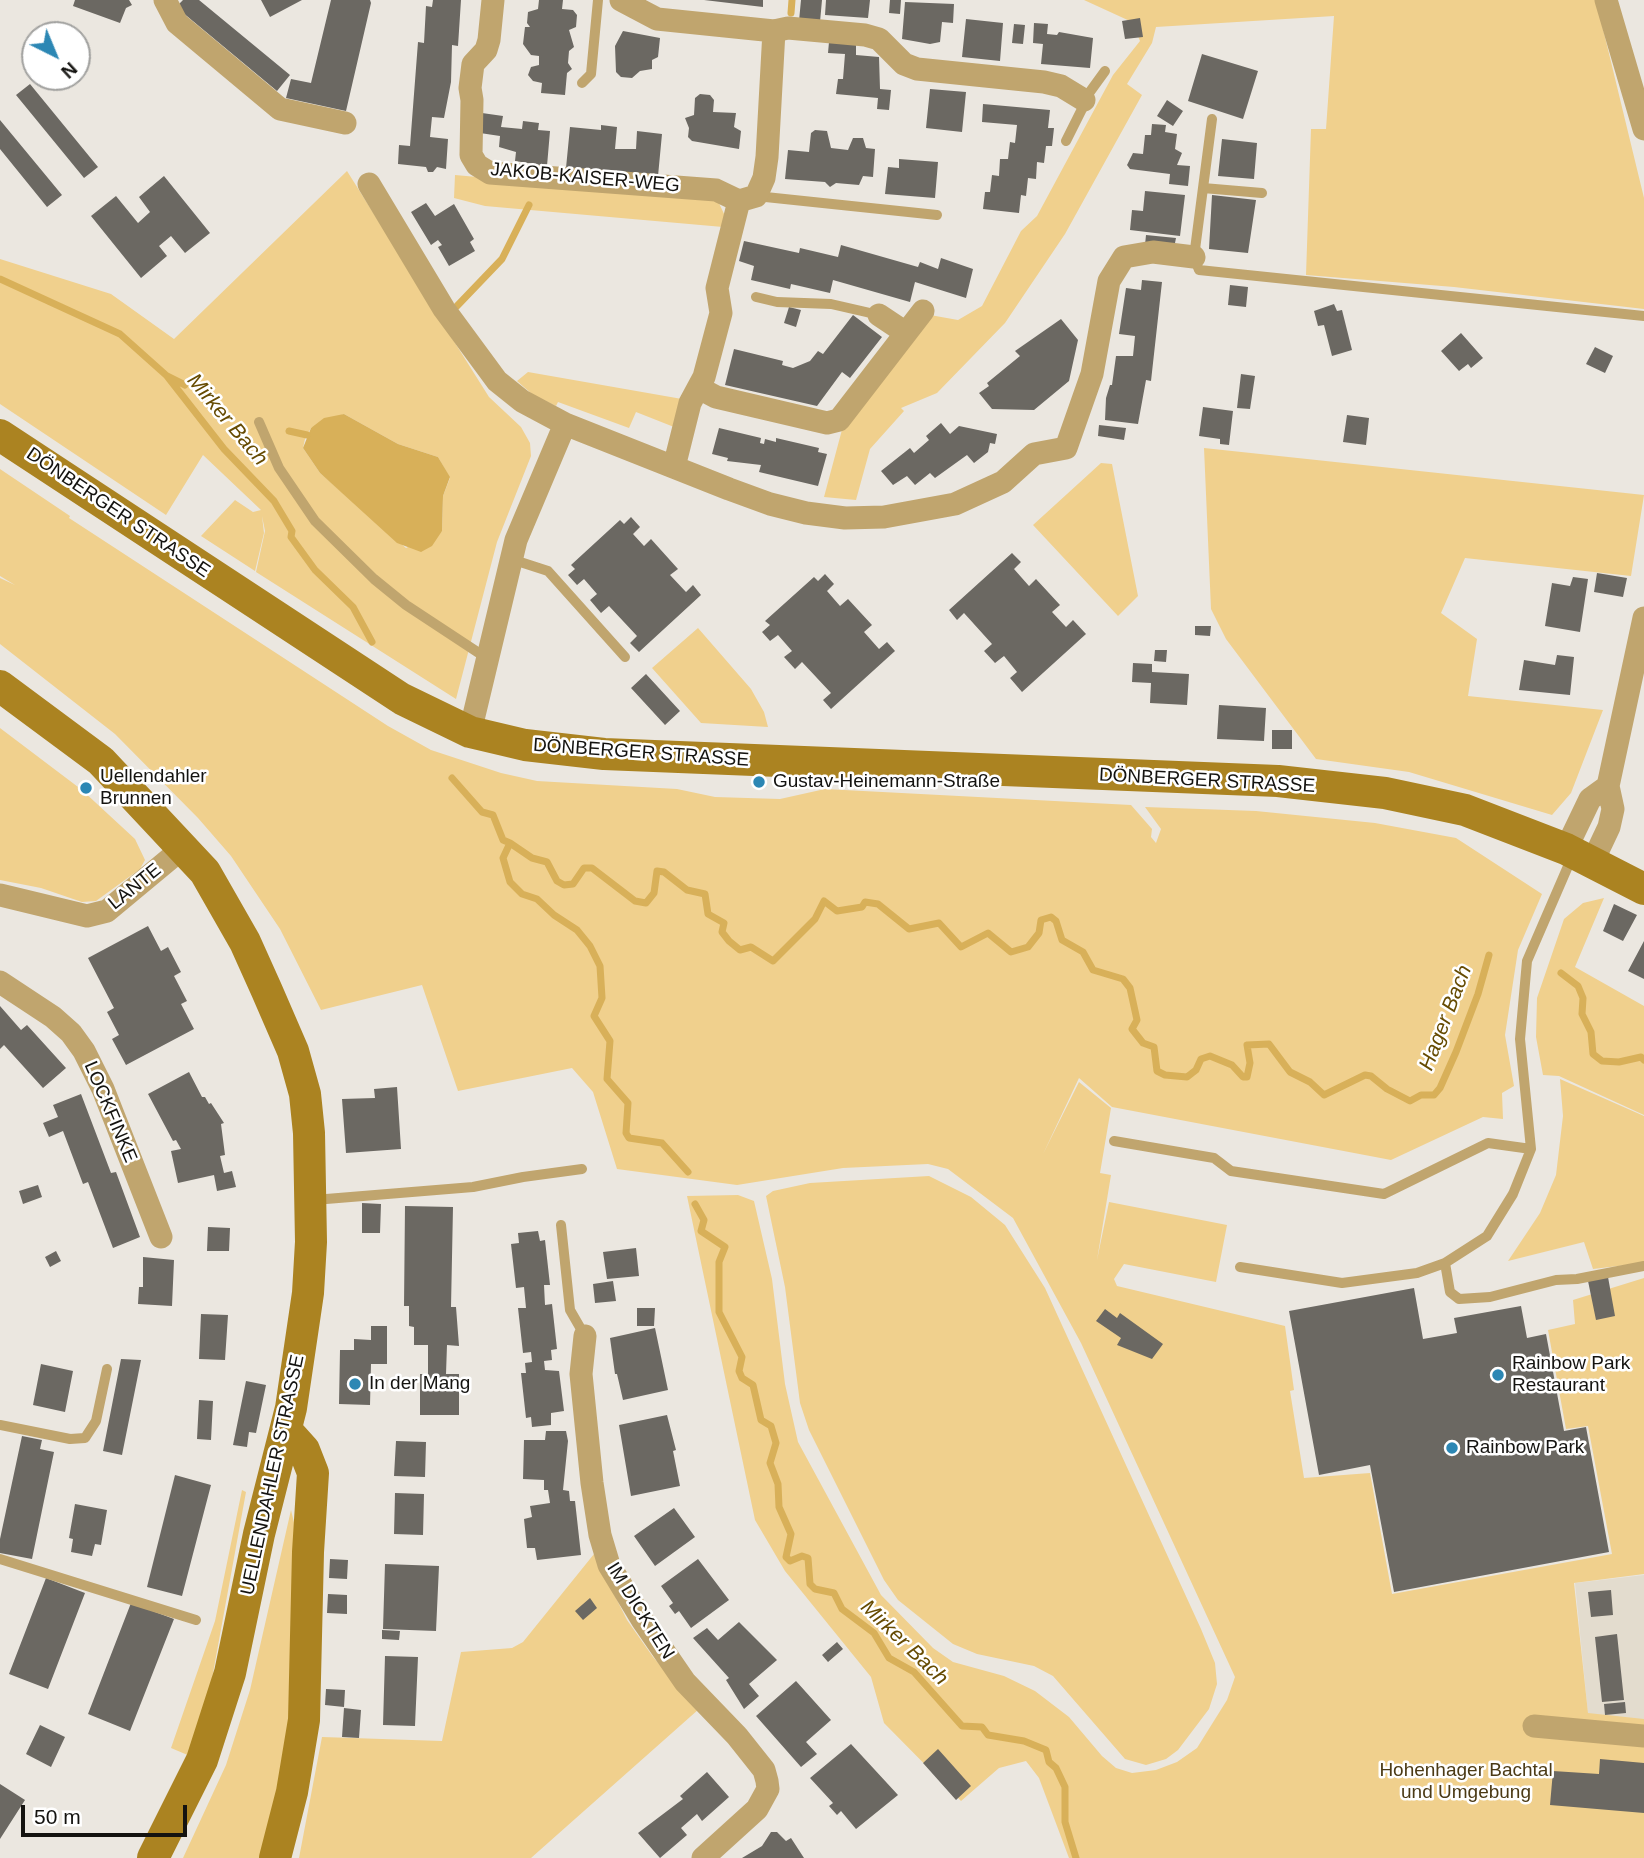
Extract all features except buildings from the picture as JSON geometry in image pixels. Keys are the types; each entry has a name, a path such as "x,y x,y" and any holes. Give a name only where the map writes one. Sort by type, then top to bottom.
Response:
{"main road":[{"name":"DÖNBERGER STRASSE","path":"0,435 402,699 470,732 525,746 604,754 1278,781 1385,793 1465,810 1578,855 1644,890"},
{"name":"UELLENDAHLER STRASSE","path":"0,686 101,761 205,872 238,930 293,1051 306,1107 312,1200 308,1293 286,1430 259,1534 230,1673 202,1760 153,1858"},
{"path":"275,1858 292,1792 304,1720 313,1473 309,1458 286,1430"},
{"path":"278,1462 295,1477 310,1498"}],"street":[{"name":"JAKOB-KAISER-WEG","path":"493,0 489,40 486,50 473,64 470,88 472,100 469,145 477,165 490,173 716,190 748,198"},
{"path":"621,0 657,19 774,32 788,28 865,35 879,39 904,64 917,69 1044,82 1060,86 1084,100"},
{"path":"1606,0 1644,129"},
{"path":"165,10 280,109 345,123"},
{"path":"674,467 690,403 699,388 721,313 717,288 748,198 764,178 774,32"},
{"path":"369,184 444,309 497,382 522,401 565,424 770,504 845,518 917,513 983,494 1003,482 1034,454 1066,448 1092,374 1109,281 1124,257 1153,252 1194,257"},
{"path":"699,388 716,397 827,422 839,420 923,311"},
{"path":"878,315 906,333"},
{"path":"470,732 511,559 565,424"},
{"path":"1578,855 1609,827 1613,809 1608,786 1644,618"},
{"name":"LANTE","path":"0,895 68,914 88,916 107,911 184,847"},
{"name":"LOCKFINKE","path":"0,982 53,1017 71,1033 84,1051 103,1089 160,1237"},
{"name":"IM DICKTEN","path":"585,1336 582,1374 592,1483 600,1535 609,1564 643,1621 685,1682 737,1736 764,1770 767,1782 768,1790 757,1809 703,1858"},
{"path":"1534,1726 1644,1736"}],"lane":[{"path":"582,83 591,74 598,0"},
{"path":"1066,141 1084,100 1091,94 1105,71"},
{"path":"1212,119 1194,257 1199,270 1644,316"},
{"path":"1203,188 1262,193"},
{"name":"JAKOB-KAISER-WEG","path":"748,198 937,215"},
{"path":"756,297 777,302 831,304 878,315"},
{"path":"259,422 283,475 315,521 374,579 406,605 488,659"},
{"path":"511,559 548,571 625,657"},
{"path":"1240,1267 1342,1283 1416,1273 1445,1263 1487,1236 1513,1195 1531,1149 1520,1040 1527,961 1578,855"},
{"path":"1114,1141 1214,1158 1230,1171 1384,1194 1488,1143 1531,1149"},
{"path":"312,1200 473,1187 523,1177 582,1170"},
{"name":"IM DICKTEN","path":"561,1225 570,1310 585,1336"},
{"path":"1445,1263 1450,1292 1459,1299 1490,1297 1556,1280 1577,1279 1644,1266"},
{"path":"0,1425 70,1439 85,1438 96,1421 107,1369"},
{"path":"0,1559 196,1620"}],"shaded area":[{"path":"344,414 398,444 438,457 450,477 443,496 442,531 432,546 421,552 397,543 320,473 303,448 311,428 324,418"},
{"path":"1644,1575 1644,1840 1588,1714 1575,1583"}],"green space":[{"path":"1084,0 1596,0 1644,198 1644,309 1454,287 1306,275 1311,129 1326,129 1334,16 1156,27 1152,43 1127,84 1142,95 1065,234 1005,323 937,393 901,408 904,411 870,449 856,500 824,497 843,426 930,315 958,320 982,306 1021,231 1037,216 1113,75 1140,41 1132,22"},
{"path":"347,171 489,397 521,427 530,443 531,456 497,542 456,699 256,572 265,531 262,516 264,533 255,571 201,536 235,500 253,512 261,510 203,455 166,515 0,404 0,259 111,294 174,339","holes":["344,414 398,444 438,457 450,478 443,496 442,531 406,548 320,473 303,448 311,428"]},
{"path":"455,175 709,198 718,201 725,216 723,227 485,206 454,198"},
{"path":"528,372 682,399 674,427 636,412 629,428 558,402 556,406 533,395 517,381"},
{"path":"1204,448 1644,495 1631,576 1465,558 1441,613 1477,639 1468,696 1603,710 1571,793 1552,815 1409,772 1316,759 1226,639 1211,609"},
{"path":"1101,463 1112,464 1138,596 1118,616 1033,525"},
{"name":"Hohenhager Bachtal und Umgebung","path":"0,469 70,516 69,518 388,726 431,750 501,773 537,781 677,789 715,797 780,799 825,789 1131,805 1152,829 1151,837 1156,843 1161,829 1145,807 1256,811 1375,823 1456,838 1542,894 1518,950 1505,1035 1514,1086 1502,1093 1503,1119 1483,1117 1391,1160 1112,1107 1079,1078 1043,1154 1079,1082 1111,1108 1100,1173 1111,1175 1097,1260 1109,1202 1227,1225 1216,1282 1124,1264 1114,1279 1117,1286 1285,1326 1294,1390 1290,1391 1304,1478 1370,1473 1392,1594 1612,1554 1588,1426 1566,1429 1548,1330 1575,1324 1573,1300 1644,1278 1644,1574 1574,1583 1588,1713 1644,1719 1644,1858 1069,1858 1039,1778 1026,1761 999,1768 961,1801 884,1723 871,1677 785,1571 755,1520 687,1196 738,1195 754,1201 772,1279 785,1384 798,1442 881,1595 933,1648 953,1662 1004,1676 1035,1691 1069,1717 1102,1756 1116,1768 1132,1773 1156,1770 1177,1762 1197,1748 1227,1700 1235,1677 1081,1343 1013,1218 948,1169 928,1164 843,1168 737,1185 617,1169 593,1092 572,1068 458,1091 422,985 321,1010 280,929 231,856 198,818 115,734 0,644 0,578 15,585 0,576"},
{"path":"698,628 751,689 764,712 768,727 701,723 652,668"},
{"path":"0,728 82,790 135,839 145,860 140,869 96,901 82,902 41,888 0,880"},
{"path":"1604,898 1575,967 1644,1006 1644,1115 1559,1076 1543,1075 1536,1037 1537,998 1564,919 1583,903"},
{"path":"1560,1079 1644,1116 1644,1263 1593,1269 1584,1242 1508,1261 1540,1213 1556,1175 1563,1116"},
{"path":"929,1176 971,1197 1005,1225 1045,1288 1215,1663 1217,1684 1209,1709 1178,1750 1166,1759 1146,1765 1125,1759 1053,1676 1034,1666 977,1654 953,1644 898,1600 884,1580 809,1430 800,1403 785,1287 766,1196 773,1191 810,1183"},
{"path":"242,1490 246,1492 209,1695 190,1756 171,1748 215,1621"},
{"path":"291,1510 298,1539 299,1684 263,1858 183,1858 226,1765 250,1690"},
{"path":"594,1554 627,1620 653,1657 699,1709 531,1858 299,1858 322,1737 442,1741 461,1652 512,1648 523,1642"}],"waterway":[{"path":"791,13 792,0"},
{"path":"457,306 502,259 529,205"},
{"name":"Mirker Bach","path":"0,279 120,334 167,376 224,449 274,501 292,531 291,537 315,570 353,607 372,642"},
{"path":"167,376 185,385"},
{"path":"289,431 307,435"},
{"name":"Mirker Bach","path":"452,778 482,812 493,815 503,840 510,843 503,858 510,882 522,894 537,899 554,915 577,930 590,946 600,966 602,998 594,1016 610,1041 607,1079 628,1103 626,1133 629,1138 662,1143 688,1172"},
{"name":"Hager Bach","path":"510,843 532,858 547,862 557,881 564,885 573,884 584,868 592,868 635,901 646,903 654,893 657,871 664,872 687,890 705,894 708,914 724,923 722,932 740,950 751,947 773,961 815,919 824,901 837,911 862,907 865,902 878,904 909,929 939,923 961,947 988,933 1011,952 1028,947 1039,933 1041,920 1051,917 1056,921 1062,940 1083,952 1093,970 1123,979 1130,988 1137,1020 1132,1029 1143,1043 1154,1047 1157,1071 1165,1075 1187,1077 1196,1070 1201,1059 1210,1056 1232,1065 1243,1077 1247,1077 1250,1063 1247,1045 1269,1044 1290,1072 1310,1082 1324,1095 1365,1075 1371,1076 1387,1089 1410,1101 1421,1095 1434,1095 1440,1088 1456,1052 1478,994 1489,955"},
{"name":"Hager Bach","path":"1561,973 1578,986 1583,998 1582,1014 1591,1032 1593,1054 1602,1061 1619,1062 1641,1057 1644,1060"},
{"name":"Mirker Bach","path":"695,1204 704,1220 701,1231 725,1247 719,1262 719,1312 742,1357 739,1371 742,1378 753,1385 761,1420 771,1426 776,1443 770,1463 778,1484 779,1507 791,1534 786,1557 790,1561 802,1556 808,1558 810,1584 815,1589 834,1593 842,1609 874,1633 889,1658 914,1672 962,1726 982,1727 988,1735 1024,1741 1046,1750 1049,1762 1056,1768 1065,1787 1065,1822 1076,1858"}],"place":[{"name":"Gustav-Heinemann-Straße","path":"759,782"},
{"name":"Uellendahler Brunnen","path":"86,788"},
{"name":"Rainbow Park Restaurant","path":"1498,1375"},
{"name":"In der Mang","path":"355,1384"},
{"name":"Rainbow Park","path":"1452,1448"}]}
